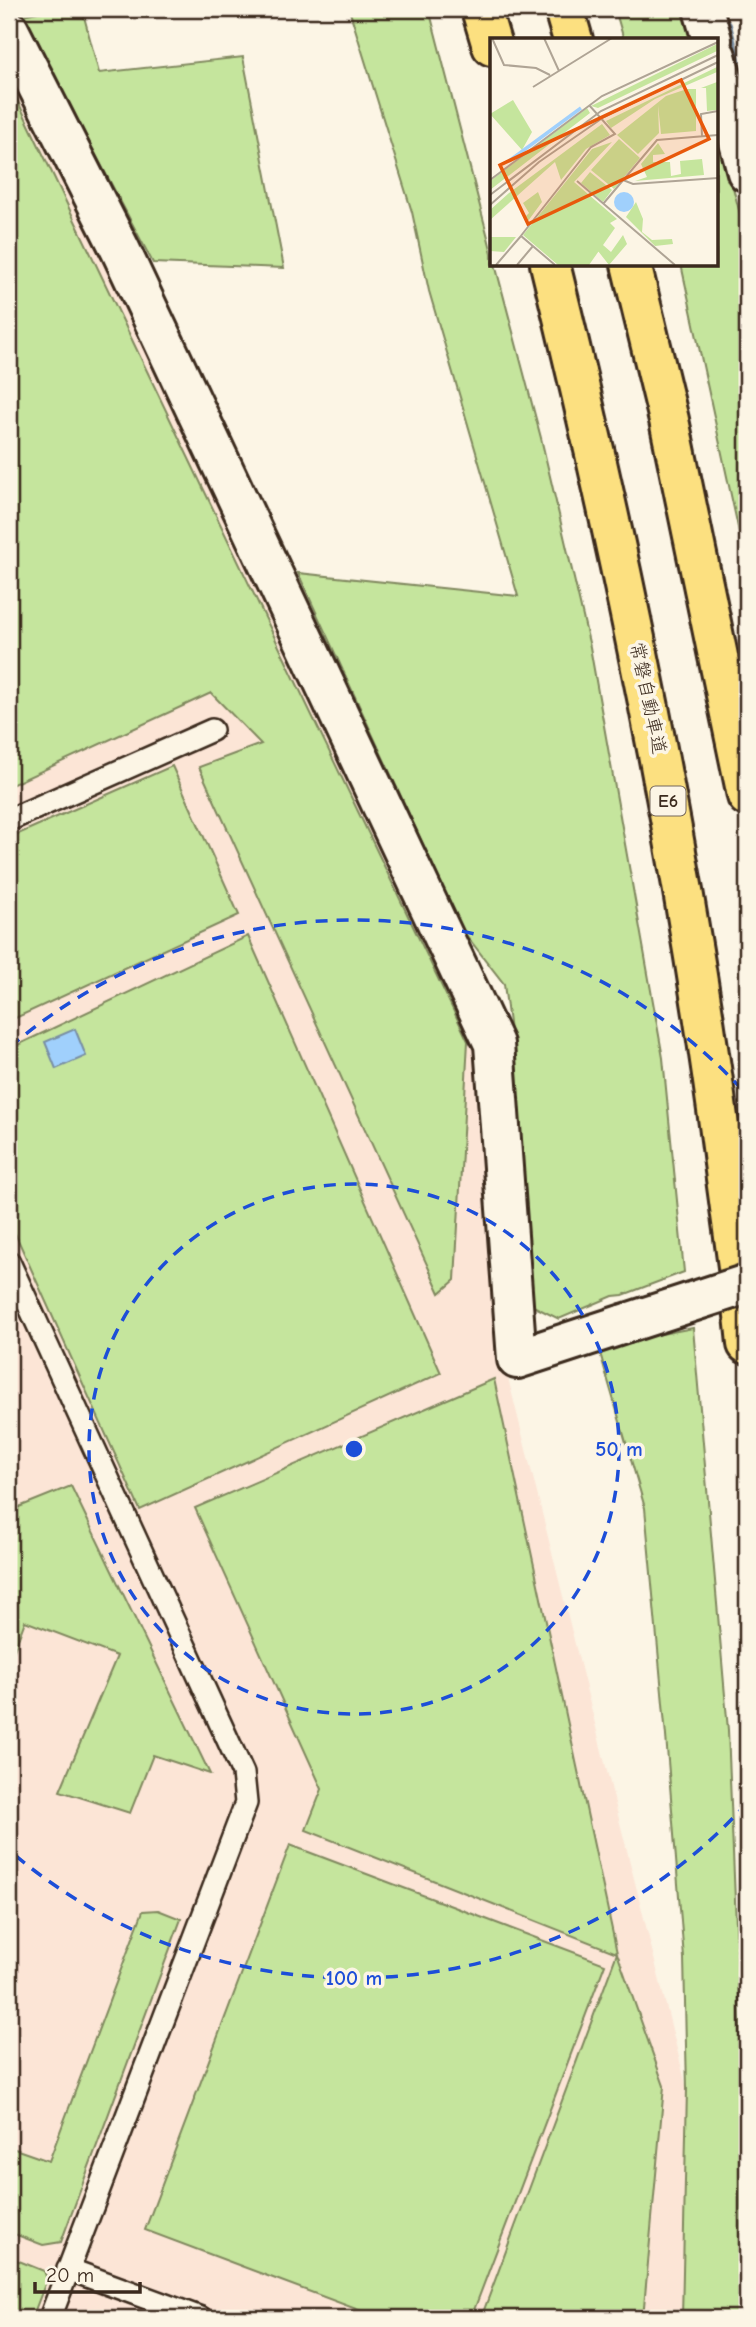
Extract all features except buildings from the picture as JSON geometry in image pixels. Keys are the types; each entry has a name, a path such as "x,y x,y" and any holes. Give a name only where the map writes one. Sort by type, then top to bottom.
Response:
{"highway":[{"path":"481,9 490,39"},
{"path":"564,9 572,38"},
{"name":"常磐自動車道","path":"550,266 591,429 658,746 704,1009 747,1345"},
{"path":"631,266 669,420 747,796"}],"street":[{"path":"703,9 711,38"},
{"path":"9,30 120,249 494,1044 517,1359 747,1283"},
{"path":"718,63 747,172"}],"lane":[{"path":"9,820 212,730"},
{"path":"9,1262 243,1773 246,1803 50,2318"},
{"path":"68,2269 201,2318"}],"shaded area":[{"path":"9,60 483,1041 506,1370 687,2089 682,2318 9,2318"}],"green space":[{"path":"54,9 82,9 99,73 243,57 284,268 153,263 22,15"},
{"path":"349,9 429,9 490,245 490,266 496,266 541,438 590,647 663,1058 684,1272 623,1295 613,1296 559,1319 529,1304 514,1063 504,984 463,931 298,573 518,596 429,291 412,212"},
{"path":"615,9 685,9 692,38 623,38"},
{"path":"9,83 468,1041 455,1280 440,1293 199,767 261,744 211,693 9,786"},
{"path":"718,131 747,240 747,569 681,266 718,266"},
{"path":"172,766 239,915 9,1021 9,838"},
{"path":"248,936 441,1373 140,1510 9,1220 9,1049"},
{"path":"693,1328 728,1730 740,2023 742,2318 682,2318 687,2089 684,1958 666,1736 645,1508 598,1346"},
{"path":"494,1379 617,1953 306,1830 322,1789 195,1508"},
{"path":"71,1486 210,1774 153,1755 130,1813 60,1791 117,1656 25,1621 9,1664 9,1511"},
{"path":"290,1845 605,1964 471,2318 380,2318 145,2230"},
{"path":"158,1910 181,1919 61,2242 43,2245 9,2232 9,2147 49,2161 143,1911"},
{"path":"617,1953 664,2086 643,2318 481,2318"},
{"path":"9,2257 44,2271 47,2279 32,2318 9,2318"}],"water":[{"path":"75,1029 86,1056 56,1069 45,1042"}],"waterway":[{"path":"727,25 736,60"}]}
